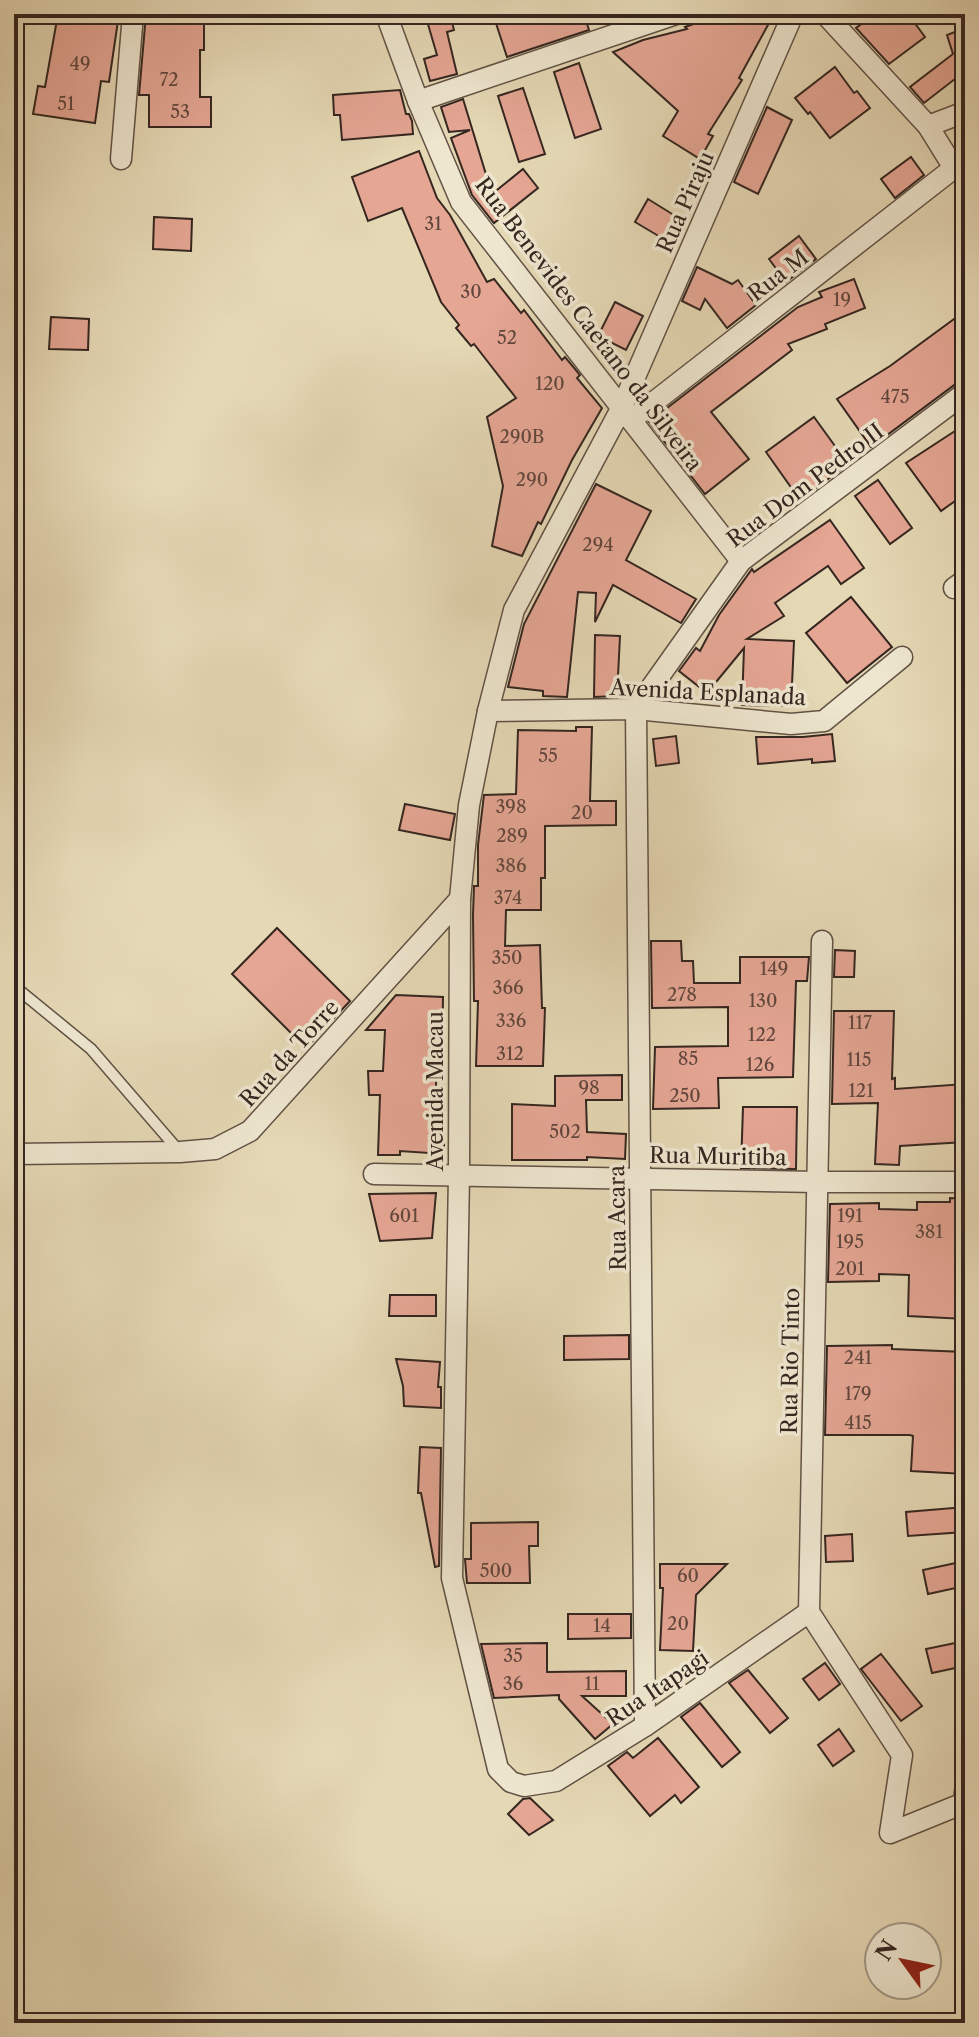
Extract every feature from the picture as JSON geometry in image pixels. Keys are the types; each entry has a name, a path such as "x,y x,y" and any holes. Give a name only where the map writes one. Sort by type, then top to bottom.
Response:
{"street":[{"path":"121,159 133,14"},
{"name":"Rua Benevides Caetano da Silveira","path":"386,14 418,101 461,202 741,561"},
{"path":"418,101 676,14"},
{"name":"Rua Piraju","path":"626,414 793,14"},
{"path":"825,14 928,126 965,112"},
{"name":"Rua M","path":"626,414 954,168 928,126"},
{"name":"Rua Dom Pedro II","path":"636,709 741,561 965,393"},
{"name":"Avenida Macau","path":"524,1786 511,1782 498,1769 452,1578 460,899 469,805 488,711 514,610 626,414"},
{"name":"Avenida Esplanada","path":"488,711 636,709 791,724 824,721 902,657"},
{"name":"Rua Acara","path":"636,709 645,1726"},
{"name":"Rua da Torre","path":"14,1154 215,1149 250,1131 460,899"},
{"name":"Rua Rio Tinto","path":"809,1612 822,941"},
{"name":"Rua Muritiba","path":"374,1174 965,1182"},
{"path":"809,1612 902,1755 890,1833 964,1803 965,1792"},
{"name":"Rua Itapagi","path":"524,1786 556,1781 645,1726 809,1612"}],"lane":[{"path":"14,986 91,1049 180,1152"}],"building":[{"path":"58,14 119,14 109,82 101,81 95,123 33,114 38,86 45,87"},
{"path":"146,14 180,14 179,21 204,21 204,50 200,50 200,97 211,97 211,127 149,127 149,95 139,95"},
{"path":"425,14 450,14 454,30 447,32 457,74 430,81 424,59 437,55"},
{"path":"493,14 584,14 589,30 507,57"},
{"path":"722,14 774,14 739,78 742,80 708,134 713,136 700,159 663,136 678,111 613,52 643,40 687,29 685,27"},
{"path":"875,14 908,14 925,37 889,64 856,28"},
{"path":"965,28 965,82 960,75 924,103 910,87 953,54 947,35"},
{"path":"579,63 601,129 575,138 554,72"},
{"path":"835,67 854,93 857,91 870,108 830,138 795,98"},
{"path":"523,88 545,154 519,162 498,96"},
{"path":"400,90 406,114 412,121 413,134 342,140 340,115 334,115 333,95"},
{"path":"463,99 492,194 523,169 538,188 494,223 472,195 451,138 470,130 449,132 441,107"},
{"path":"767,107 792,120 758,194 734,182"},
{"path":"419,151 437,198 450,215 487,282 494,279 521,313 524,310 562,360 565,357 580,375 577,378 602,408 522,556 492,546 503,486 487,417 516,398 474,344 471,346 456,328 459,325 441,302 402,208 368,221 352,177"},
{"path":"911,157 924,175 895,198 881,179"},
{"path":"648,199 685,222 672,244 635,222"},
{"path":"154,217 192,219 191,251 153,249"},
{"path":"799,236 816,259 786,282 769,259"},
{"path":"697,267 732,284 738,280 756,305 727,328 705,299 700,310 682,301"},
{"path":"854,279 865,308 825,324 827,329 788,344 792,350 711,412 749,459 705,494 649,422 798,307 822,297 819,292"},
{"path":"615,302 643,316 626,350 598,336"},
{"path":"965,311 965,380 871,447 837,399 890,366"},
{"path":"51,317 89,319 88,350 49,349"},
{"path":"814,417 848,464 800,500 766,452"},
{"path":"958,429 965,439 965,494 941,511 906,463"},
{"path":"878,480 912,528 890,544 855,496"},
{"path":"596,484 651,511 626,560 696,599 681,623 613,585 595,622 596,593 578,592 567,697 543,696 543,691 508,687 524,624"},
{"path":"830,520 864,568 841,584 828,566 775,603 784,616 747,639 794,641 791,706 742,705 744,648 707,693 679,671 696,648 700,651 719,615 752,569 754,572"},
{"path":"851,597 892,647 847,683 806,633"},
{"path":"595,635 620,636 617,696 594,697"},
{"path":"576,727 592,727 590,801 616,801 616,825 545,826 545,878 541,878 541,910 506,910 505,946 540,945 542,1008 545,1008 543,1066 476,1066 478,1001 474,1001 473,915 484,795 516,794 518,730 576,731"},
{"path":"832,734 835,761 812,763 812,759 758,764 756,737"},
{"path":"676,736 679,763 656,766 653,739"},
{"path":"405,804 455,814 450,840 399,830"},
{"path":"277,928 350,1001 306,1048 232,974"},
{"path":"651,941 681,941 682,961 693,961 694,983 740,983 740,957 809,957 807,981 796,981 793,1077 718,1078 719,1108 653,1109 655,1047 728,1046 728,1007 652,1008"},
{"path":"835,950 855,951 854,977 834,977"},
{"path":"396,995 443,997 442,1064 436,1064 436,1099 444,1099 444,1154 400,1151 400,1155 378,1155 380,1095 369,1095 368,1071 383,1071 385,1030 366,1030"},
{"path":"834,1011 894,1011 892,1079 895,1078 895,1089 965,1084 965,1142 900,1146 899,1165 875,1164 878,1103 832,1104"},
{"path":"622,1075 622,1100 586,1100 587,1132 626,1134 625,1159 512,1160 512,1104 555,1106 555,1076"},
{"path":"743,1107 797,1107 796,1169 741,1168"},
{"path":"436,1193 432,1238 380,1241 369,1194"},
{"path":"950,1198 965,1199 965,1319 908,1316 909,1275 879,1274 879,1281 828,1282 830,1204 879,1203 879,1209 917,1210 917,1202 950,1202"},
{"path":"390,1295 436,1295 436,1316 389,1316"},
{"path":"629,1335 629,1359 564,1360 564,1336"},
{"path":"892,1345 892,1349 965,1352 965,1474 911,1471 913,1436 910,1435 825,1435 827,1346"},
{"path":"396,1359 440,1362 438,1387 441,1387 441,1408 404,1406"},
{"path":"420,1447 441,1448 439,1566 435,1567 421,1493 418,1493"},
{"path":"965,1507 965,1532 908,1536 906,1512"},
{"path":"538,1522 538,1546 529,1546 530,1583 467,1583 465,1559 471,1559 471,1523"},
{"path":"852,1534 853,1561 826,1562 825,1536"},
{"path":"965,1561 965,1586 928,1594 923,1570"},
{"path":"660,1564 727,1564 696,1595 693,1651 660,1650 663,1588 660,1588"},
{"path":"568,1614 631,1614 631,1638 568,1639"},
{"path":"965,1641 965,1666 932,1673 926,1649"},
{"path":"547,1643 547,1672 626,1671 626,1696 582,1696 613,1724 595,1739 559,1699 559,1695 494,1698 481,1644"},
{"path":"881,1654 922,1706 901,1721 861,1669"},
{"path":"825,1663 840,1684 819,1700 803,1679"},
{"path":"748,1670 788,1718 770,1733 729,1683"},
{"path":"700,1703 740,1752 722,1767 681,1717"},
{"path":"839,1729 854,1751 833,1766 818,1745"},
{"path":"658,1738 699,1787 681,1803 675,1795 650,1816 608,1766 627,1752 633,1758"},
{"path":"530,1798 553,1820 529,1835 508,1814 523,1799"}]}
